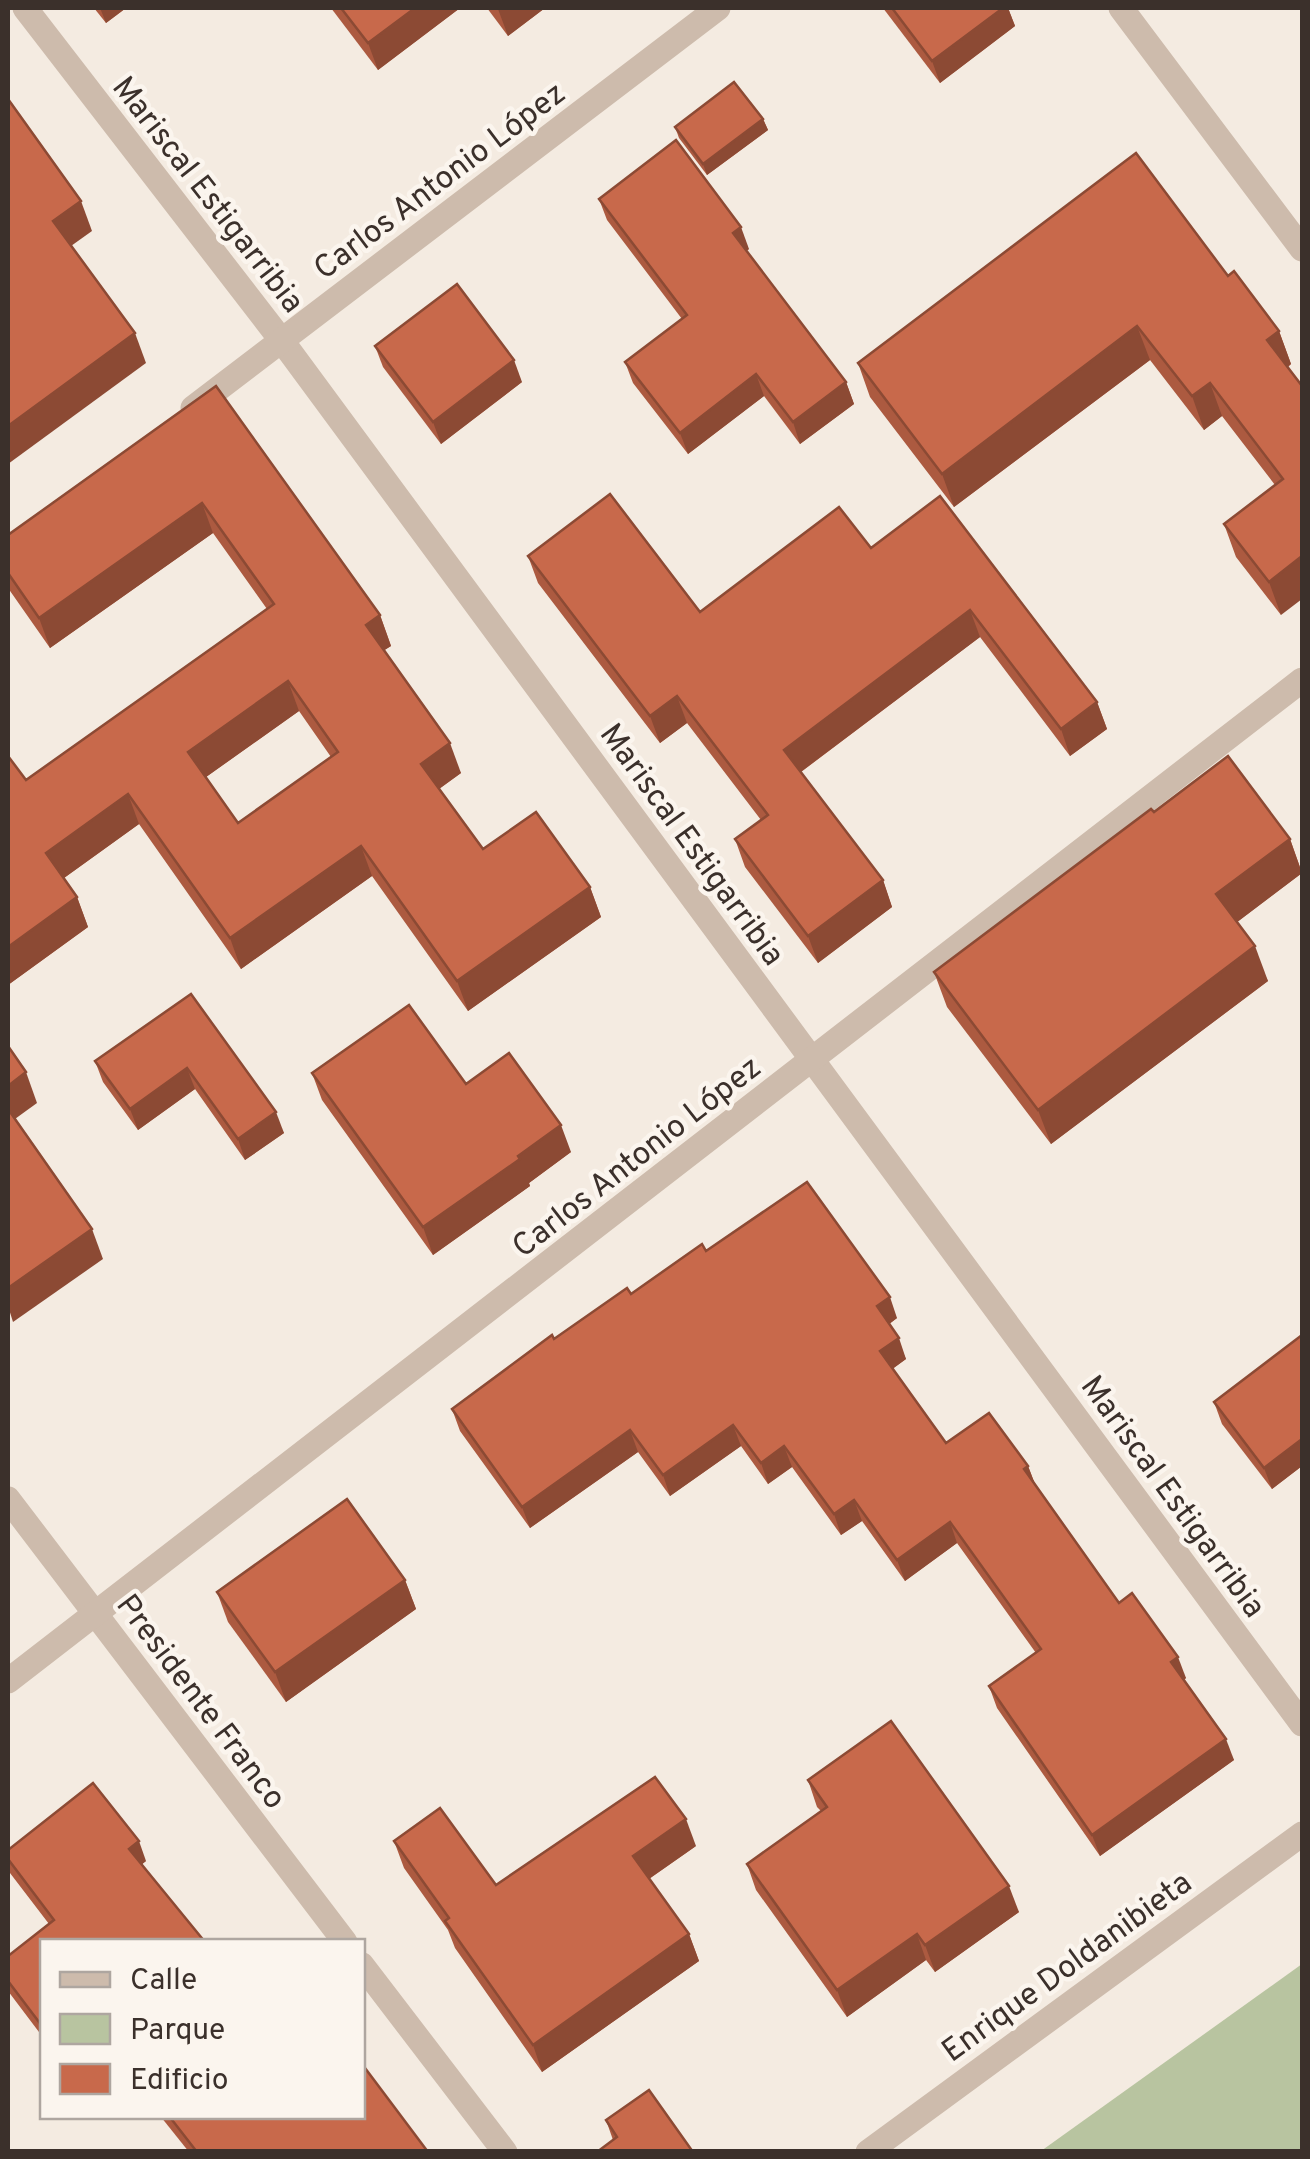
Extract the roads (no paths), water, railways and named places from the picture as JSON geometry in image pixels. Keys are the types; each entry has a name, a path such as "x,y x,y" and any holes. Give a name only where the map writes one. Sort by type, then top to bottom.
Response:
{"street":[{"name":"Mariscal Estigarribia","path":"25,8 282,341 1302,1724"},
{"name":"Carlos Antonio López","path":"175,422 718,8"},
{"path":"1120,8 1302,249"},
{"name":"Carlos Antonio López","path":"8,1681 1302,680"},
{"name":"Presidente Franco","path":"8,1498 342,1939"},
{"name":"Enrique Doldanibieta","path":"868,2152 1302,1834"},
{"path":"365,1969 505,2152"}]}
